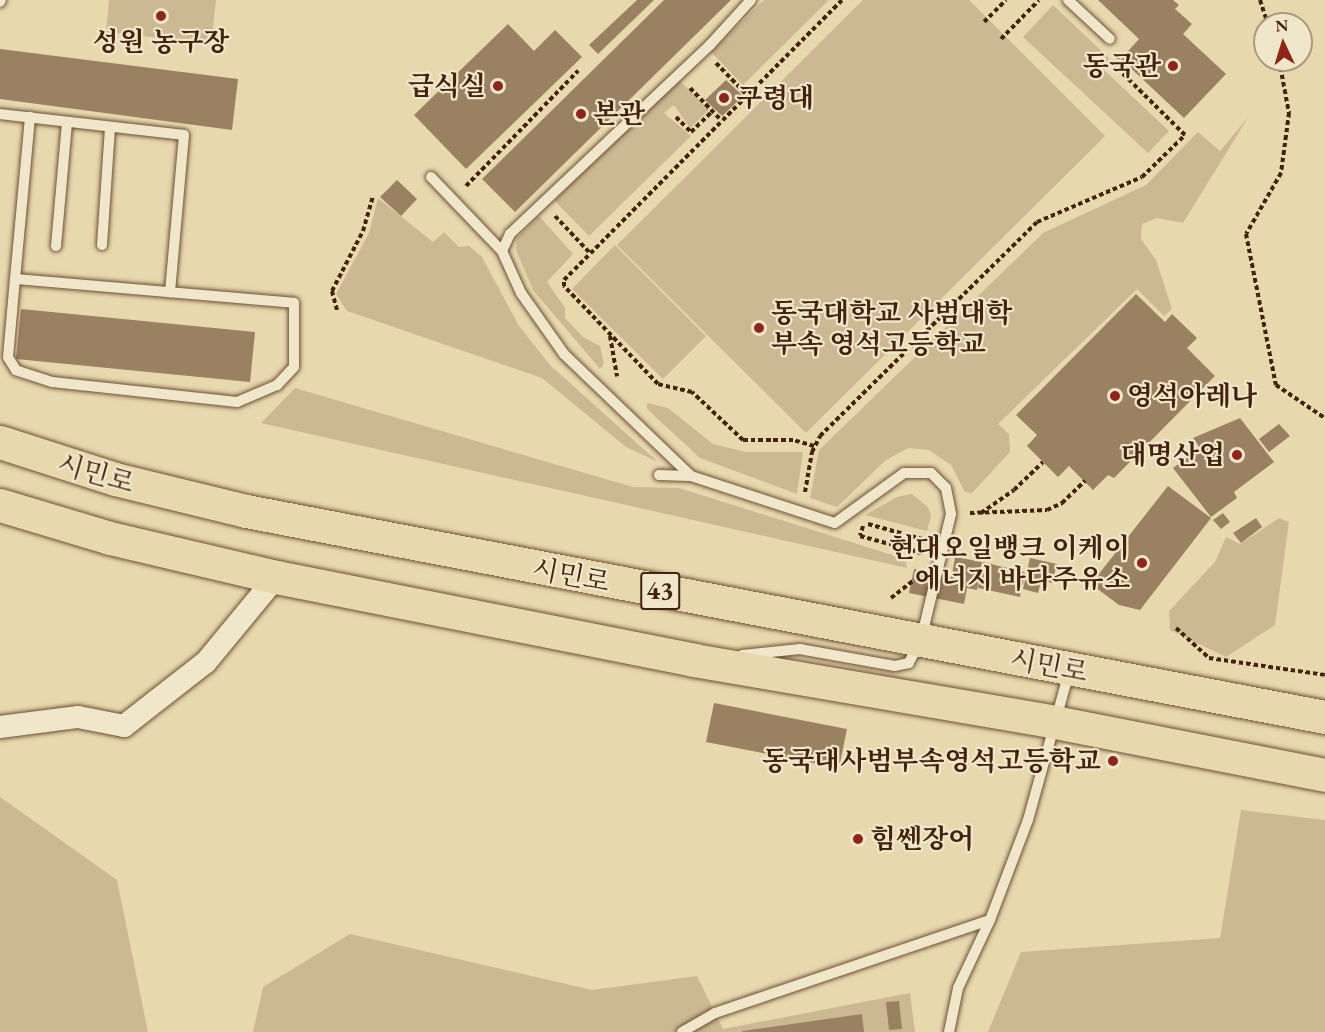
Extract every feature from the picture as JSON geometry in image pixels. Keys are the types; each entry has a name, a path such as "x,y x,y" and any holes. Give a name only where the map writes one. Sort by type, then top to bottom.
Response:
{"main road":[{"name":"시민로","path":"0,442 115,479 246,511 1325,717"},
{"name":"시민로","path":"0,505 110,538 276,577 694,660 1054,722 1325,776"}],"street":[{"path":"0,727 78,717 124,726 206,662 276,577"}],"lane":[{"path":"502,251 510,234 710,45 751,0"},
{"path":"1068,0 1110,39"},
{"path":"0,114 184,135 170,292"},
{"path":"15,279 294,303 294,367 277,385 237,402 52,382 16,370 8,357 15,279 30,117"},
{"path":"56,246 67,122"},
{"path":"102,245 110,127"},
{"path":"430,177 502,251 526,301 564,354 691,476"},
{"path":"659,475 691,476 835,523 897,477 921,471 931,473 946,488 951,514 921,640 915,655 903,666 800,649 694,660"},
{"path":"949,1032 958,988 990,920 1028,820 1070,669"},
{"path":"682,1032 716,1013 990,920"}],"path":[{"path":"814,446 793,440 743,440 692,392 658,384 564,286 564,280 842,0"},
{"path":"984,22 1005,0"},
{"path":"1001,39 1038,0"},
{"path":"804,496 814,446 1037,222 1142,177 1185,135 1115,66 1118,47 1110,39"},
{"path":"708,56 747,95"},
{"path":"456,202 479,170 579,71"},
{"path":"1281,72 1289,113 1281,173 1246,234 1276,385 1325,418"},
{"path":"683,81 721,120"},
{"path":"676,117 691,132 713,111"},
{"path":"337,310 332,291 363,231 373,196"},
{"path":"549,209 590,253"},
{"path":"610,335 619,389"},
{"path":"980,513 1014,490 1043,462"},
{"path":"951,514 1047,510 1062,503 1085,481"},
{"path":"864,523 922,538 919,552 922,563"},
{"path":"860,536 919,552"},
{"path":"891,598 919,577"},
{"path":"1176,628 1209,658 1325,675"}],"shaded area":[{"name":"성원 농구장","path":"109,0 216,0 211,44 106,32"},
{"path":"764,0 829,0 743,85 711,52"},
{"path":"863,0 969,0 1105,136 806,433 617,245"},
{"path":"1053,5 1111,60 1103,69 1169,131 1148,153 1023,37"},
{"path":"678,79 709,110 690,128 674,105 664,113 691,136 589,236 554,200"},
{"path":"1249,116 1183,223 1157,218 1142,224 1141,239 1156,260 1172,309 1164,316 1137,289 998,424 1009,434 1010,452 972,493 965,492 951,465 929,450 908,448 886,460 837,507 810,498 819,450 1043,233 1146,185 1198,132 1220,151"},
{"path":"378,198 433,242 444,232 459,247 469,246 482,257 519,326 550,365 658,462 626,447 542,378 347,311 336,294 369,233"},
{"path":"539,216 573,254 547,282 565,308 565,318 583,337 600,346 604,364 600,369 533,290 516,250 517,238"},
{"path":"615,245 706,336 663,379 572,289"},
{"path":"295,388 633,487 679,488 905,559 907,568 261,423"},
{"path":"647,403 668,408 713,444 746,452 803,452 797,494 700,458 647,409"},
{"path":"912,494 928,507 931,516 927,531 865,515 897,497"},
{"path":"1279,518 1289,522 1275,625 1226,657 1170,630 1169,611 1215,562 1226,537 1240,544"},
{"path":"0,797 117,880 148,1032 0,1032"},
{"path":"1241,810 1325,820 1325,1032 988,1032 1021,952 1220,938"},
{"path":"350,934 592,990 697,976 723,1029 910,993 915,1032 253,1032 263,987"}],"building":[{"path":"637,0 654,0 598,54 589,45"},
{"name":"본관","path":"664,0 731,0 515,212 482,179"},
{"name":"동국관","path":"1098,0 1173,0 1179,5 1175,9 1192,24 1183,34 1226,74 1184,118 1121,59 1139,39"},
{"name":"급식실","path":"508,24 534,51 555,30 582,57 466,169 414,115"},
{"path":"0,49 238,79 232,130 0,99"},
{"name":"구령대","path":"726,80 743,96 722,116 705,100"},
{"path":"397,180 417,199 401,216 380,197"},
{"name":"영석아레나","path":"1136,294 1165,322 1172,314 1197,338 1187,348 1215,376 1114,478 1108,475 1093,490 1069,466 1058,477 1027,446 1037,435 1016,415"},
{"path":"21,309 255,332 250,382 16,359"},
{"path":"1240,418 1274,462 1234,492 1237,498 1211,517 1173,468 1200,448 1193,438"},
{"path":"1279,424 1290,436 1269,452 1259,439"},
{"name":"현대오일뱅크 이케이 에너지 바다주유소","path":"1168,486 1211,518 1140,610 1119,605 1091,584"},
{"path":"1223,513 1230,522 1221,529 1213,520"},
{"path":"1256,518 1262,527 1241,543 1233,533"},
{"path":"955,557 982,562 977,590 967,588 964,604 909,593 914,569 963,579 952,574"},
{"path":"1030,558 1057,564 1052,583 1041,581 1038,593 1023,589"},
{"path":"983,562 1003,567 999,581 1022,586 1020,597 978,588"},
{"path":"1004,567 1025,572 1023,585 1001,580"},
{"path":"714,703 847,729 839,768 706,742"},
{"path":"899,1001 902,1029 889,1030 886,1002"},
{"path":"862,1014 864,1032 742,1031"}],"place":[{"name":"성원 농구장","path":"161,16"},
{"name":"동국관","path":"1173,66"},
{"name":"급식실","path":"498,86"},
{"name":"구령대","path":"724,98"},
{"name":"본관","path":"581,114"},
{"name":"동국대학교 사범대학 부속 영석고등학교","path":"759,328"},
{"name":"영석아레나","path":"1115,396"},
{"name":"대명산업","path":"1237,455"},
{"name":"현대오일뱅크 이케이 에너지 바다주유소","path":"1142,563"},
{"name":"동국대사범부속영석고등학교","path":"1113,761"},
{"name":"힘쎈장어","path":"858,839"}]}
